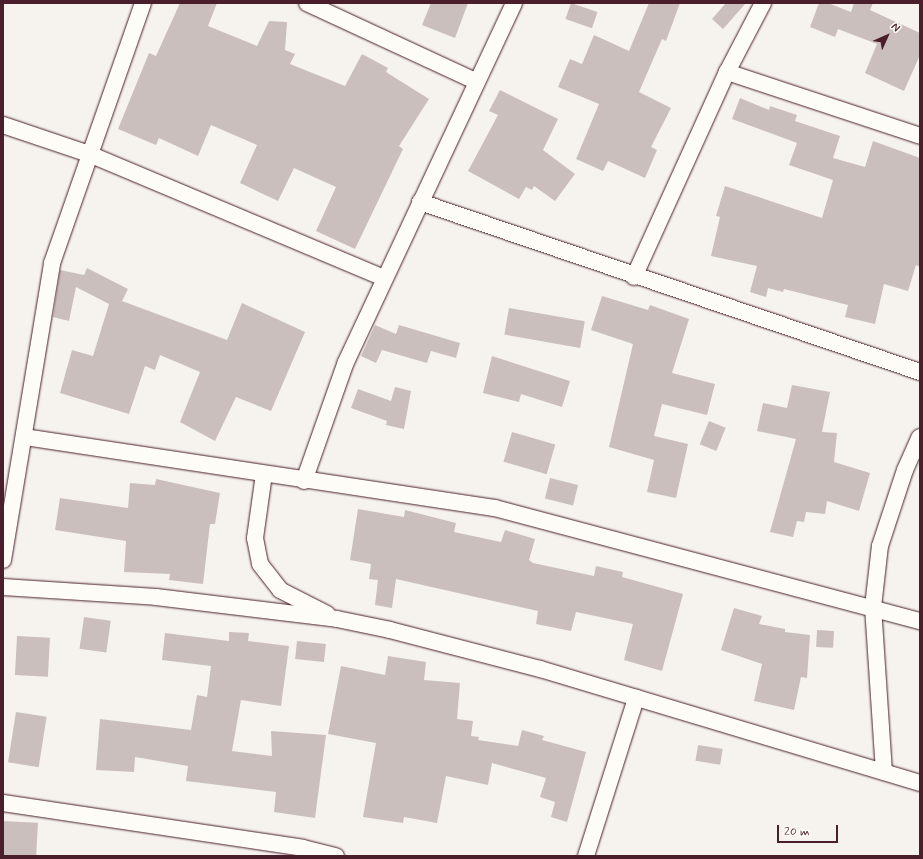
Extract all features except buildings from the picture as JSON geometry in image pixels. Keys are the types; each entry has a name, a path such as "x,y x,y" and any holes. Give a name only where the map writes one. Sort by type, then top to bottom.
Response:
{"street":[{"path":"3,560 25,437 52,263 143,3"},
{"path":"307,3 477,82"},
{"path":"304,481 346,362 514,3"},
{"path":"634,277 727,72 763,3"},
{"path":"727,72 920,136"},
{"path":"3,125 89,154 384,278"},
{"path":"420,202 634,277 920,372"},
{"path":"25,437 304,481 495,508 873,607 920,622"},
{"path":"884,772 873,607 880,546 905,470 920,437"},
{"path":"264,474 255,538 260,564 280,590 337,619"},
{"path":"3,587 156,597 337,619 405,634 636,698 920,783"},
{"path":"586,856 636,698"},
{"path":"3,804 295,846 336,856"}]}
